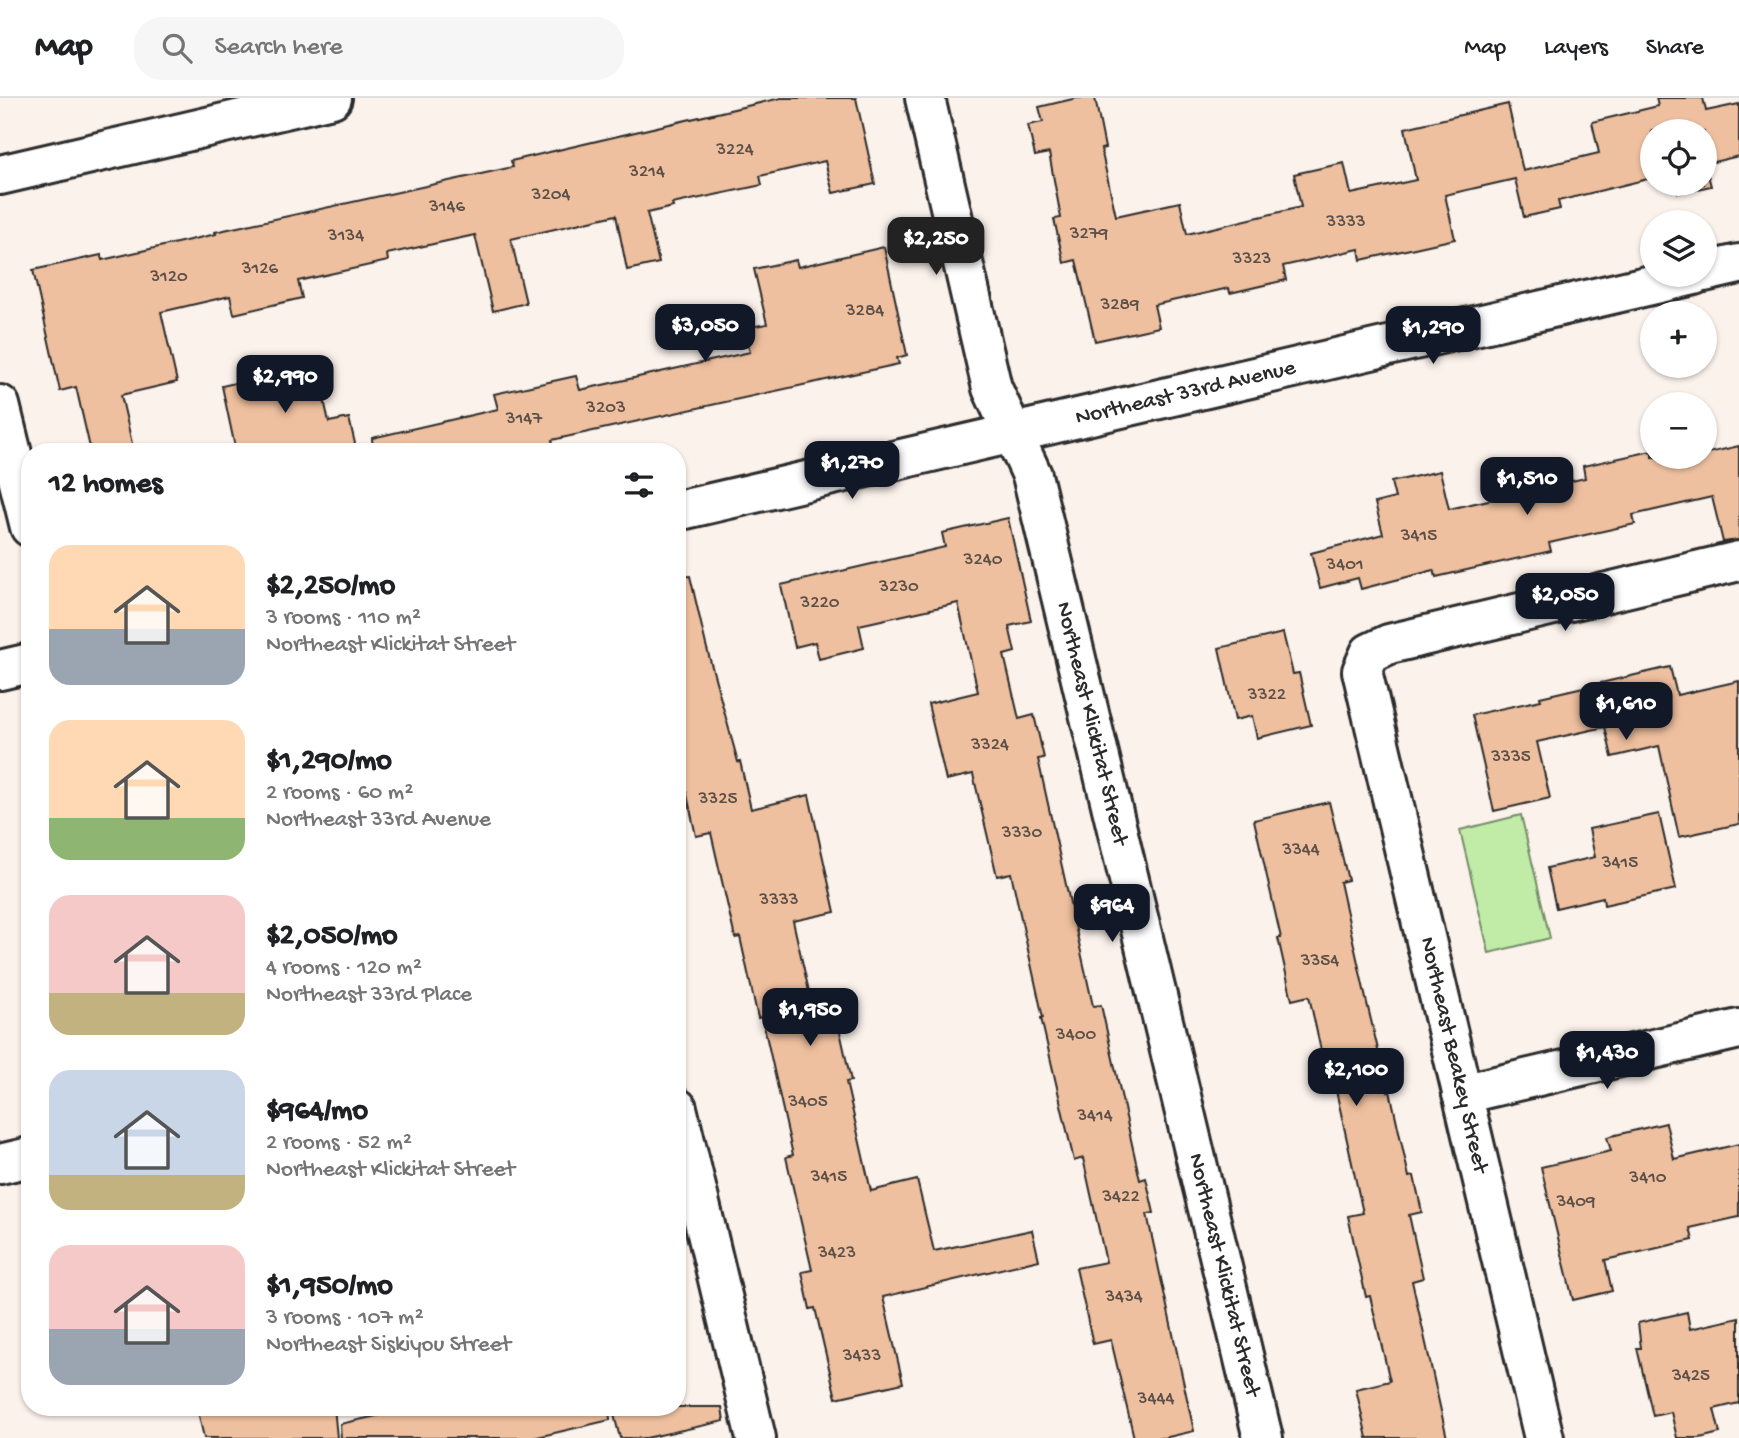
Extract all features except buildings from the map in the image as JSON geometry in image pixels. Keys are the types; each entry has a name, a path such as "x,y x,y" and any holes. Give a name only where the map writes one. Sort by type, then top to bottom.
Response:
{"street":[{"path":"0,175 332,98"},
{"name":"Northeast Klickitat Street","path":"925,98 992,388 1032,475 1262,1438"},
{"path":"1717,269 1739,264"},
{"name":"Northeast 33rd Avenue","path":"686,509 1642,287"},
{"path":"0,405 21,490"},
{"name":"Northeast Beakey Street","path":"1544,1438 1362,671 1370,653 1389,644 1739,561"},
{"path":"0,670 21,665"},
{"path":"1462,1094 1739,1029"},
{"path":"686,1146 756,1438"},
{"path":"0,1164 21,1159"}],"green space":[{"path":"1521,815 1550,938 1489,953 1460,830"}]}
